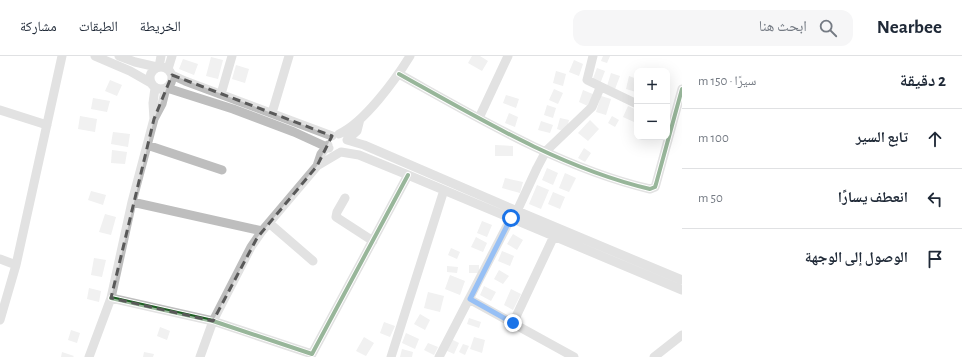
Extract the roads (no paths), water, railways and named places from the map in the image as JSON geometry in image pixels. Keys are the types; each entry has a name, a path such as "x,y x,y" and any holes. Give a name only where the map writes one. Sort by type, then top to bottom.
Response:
{"street":[{"path":"0,320 16,264 62,56"},
{"path":"95,56 130,71 161,89 166,88 207,99 248,114 294,132 327,147 332,151 359,155 444,190 514,215 682,280"},
{"path":"119,56 135,62 158,67 221,94 364,145 514,215 554,236 682,290"},
{"path":"154,119 153,85 150,74 158,67 161,56"},
{"path":"89,357 111,298 132,202 154,119 162,104 166,88 172,82 170,72 172,56"},
{"path":"221,94 232,56"},
{"path":"272,113 289,56"},
{"path":"341,137 360,119 399,74 410,56"},
{"path":"479,118 507,56"},
{"path":"593,56 587,80 600,88 634,103"},
{"path":"399,74 479,118 546,151 592,172 647,188 652,188 656,184 671,116 682,89"},
{"path":"439,357 546,151 592,107 600,88"},
{"path":"0,110 47,125"},
{"path":"360,119 357,131 359,139 364,145"},
{"path":"317,166 320,154 327,147 328,140 357,131"},
{"path":"200,357 213,322 251,248 262,231 317,166 340,153 346,147 341,137"},
{"path":"147,145 222,170"},
{"path":"111,298 213,322 312,354 408,175"},
{"path":"391,357 444,190"},
{"path":"345,198 336,212 336,217 373,241"},
{"path":"132,202 262,231"},
{"path":"269,223 313,262"},
{"path":"513,323 554,236"},
{"path":"0,259 16,264"},
{"path":"470,299 574,357"},
{"path":"654,357 682,335"}]}
